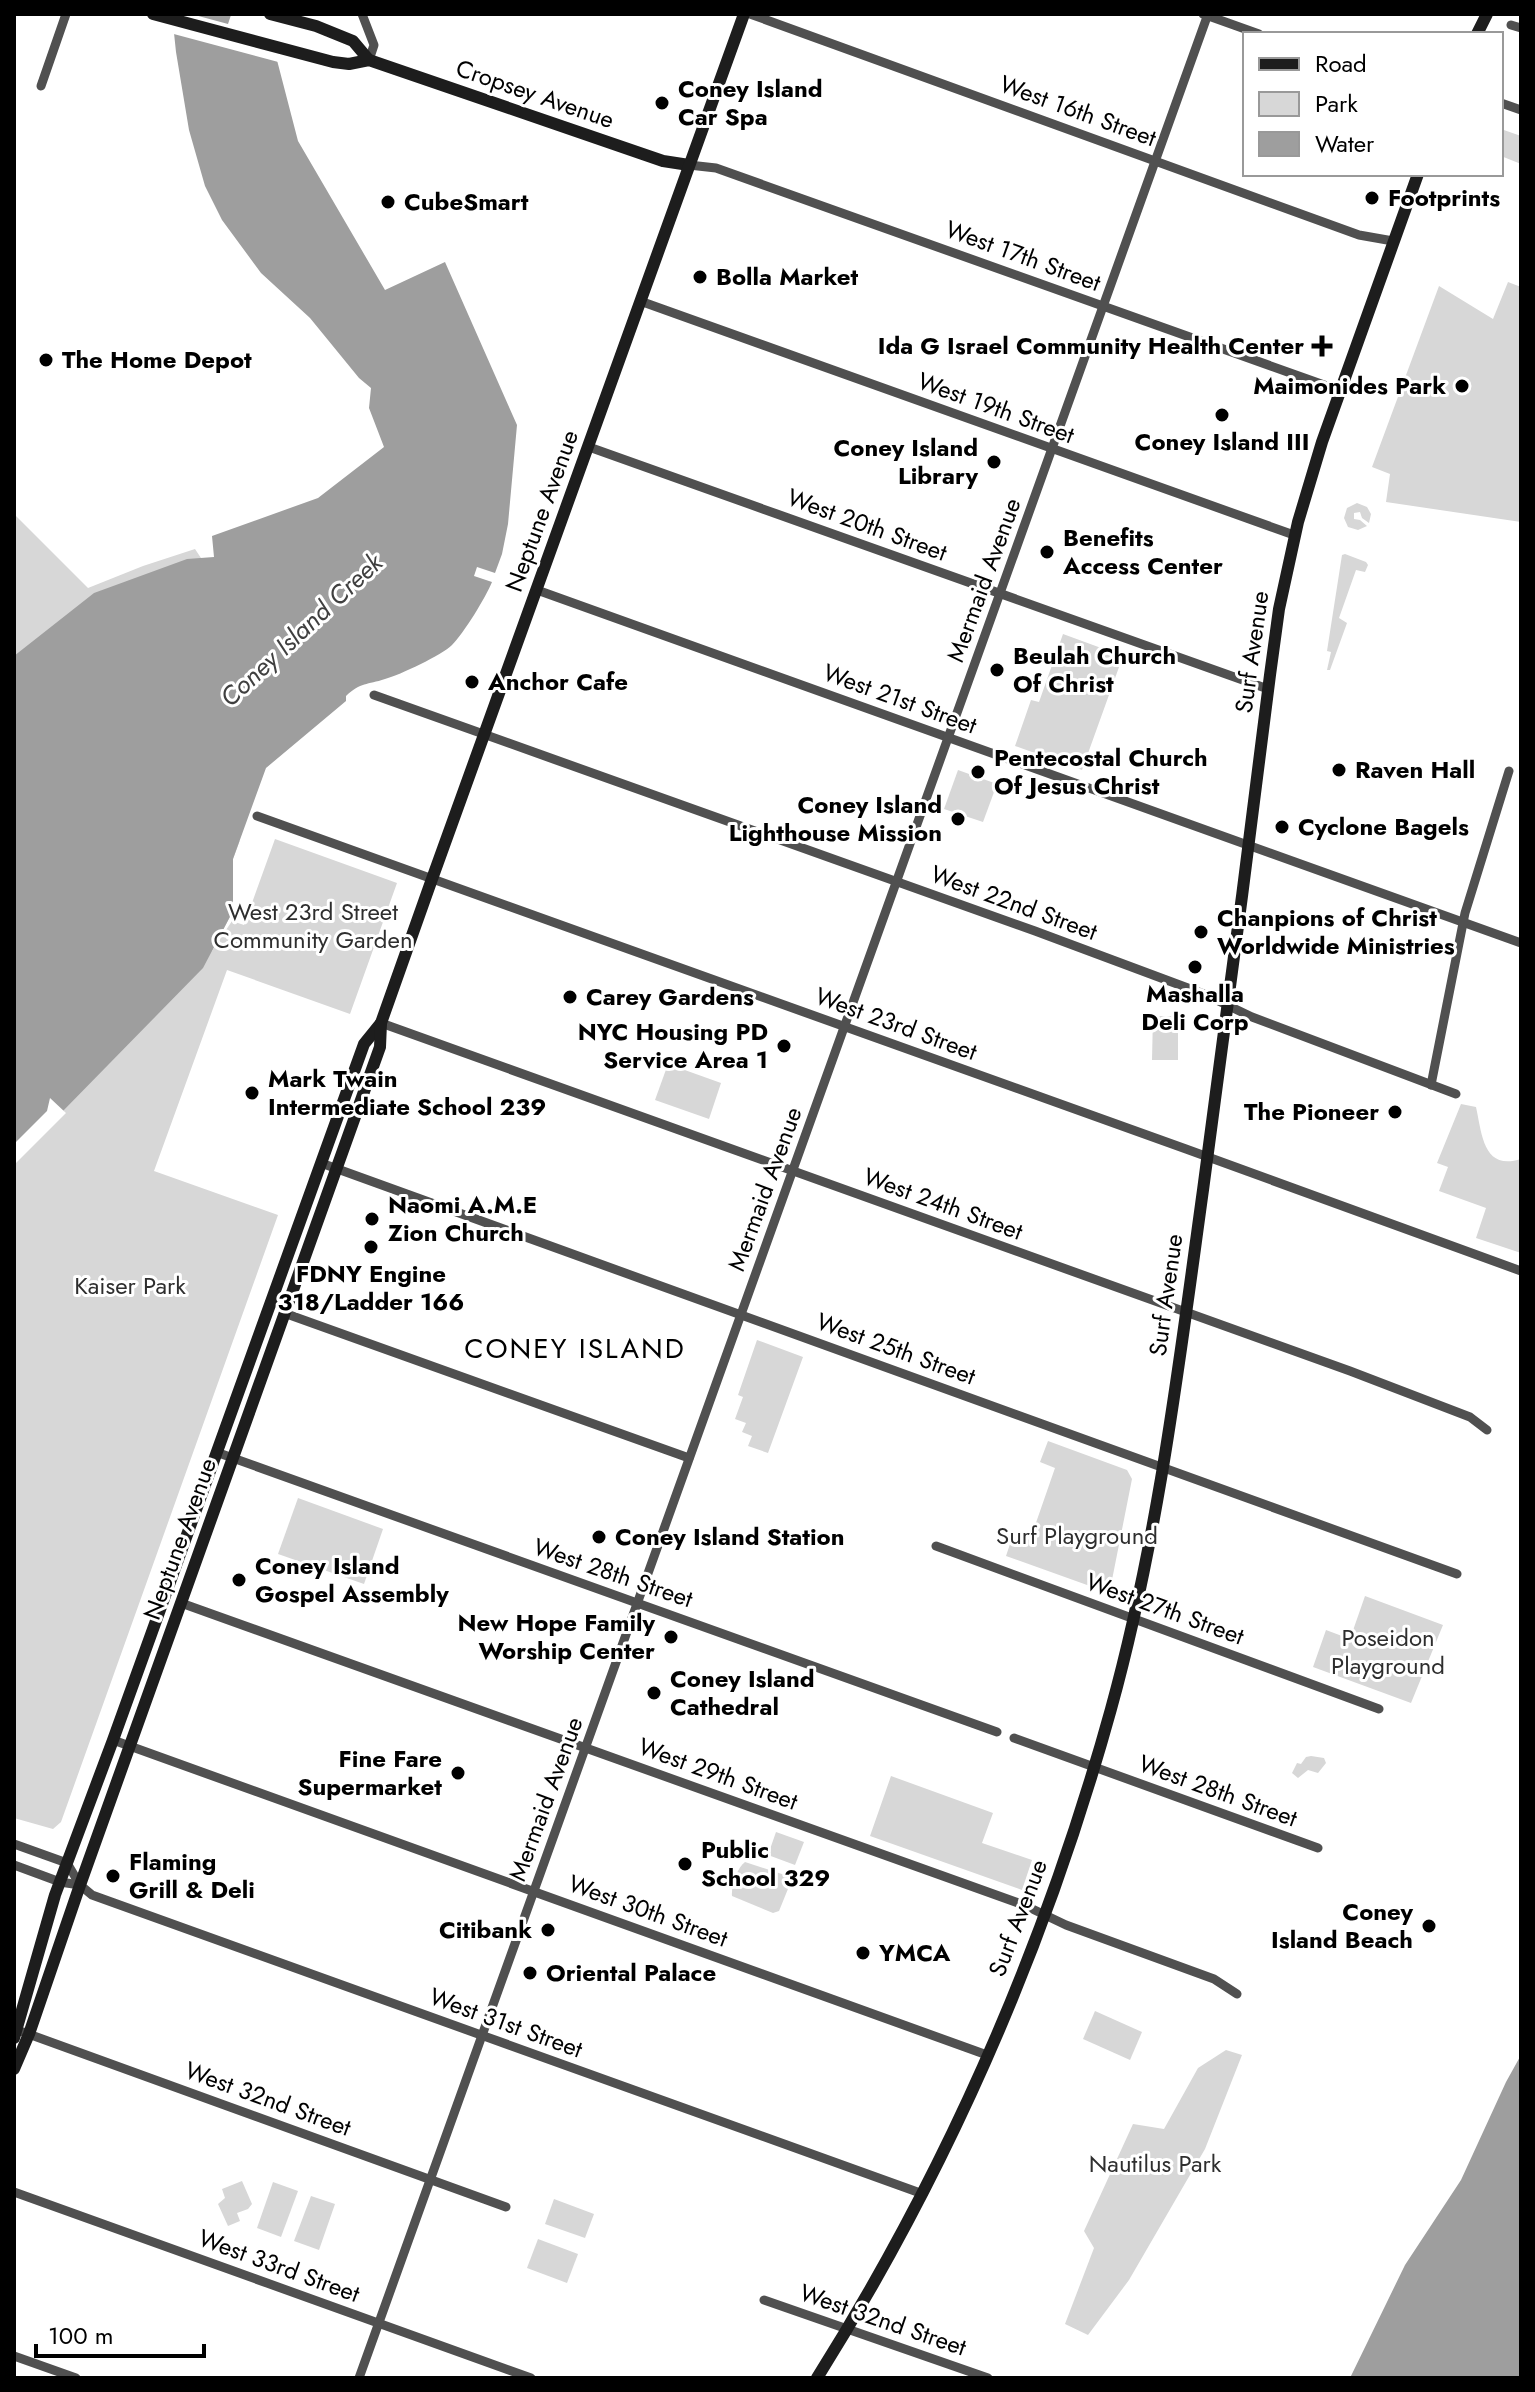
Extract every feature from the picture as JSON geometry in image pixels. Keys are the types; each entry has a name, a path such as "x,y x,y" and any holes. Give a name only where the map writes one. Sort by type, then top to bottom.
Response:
{"main road":[{"name":"Cropsey Avenue","path":"153,14 349,64 369,60 663,161 689,165"},
{"name":"Neptune Avenue","path":"14,2069 380,1047 381,1023 432,879 744,14"},
{"path":"1478,32 1487,14"},
{"name":"Cropsey Avenue","path":"273,15 316,26 353,41 369,60"},
{"name":"Surf Avenue","path":"817,2378 923,2194 987,2055 1044,1915 1111,1707 1133,1619 1164,1466 1279,609 1294,535 1319,451 1417,176"},
{"name":"Neptune Avenue","path":"15,2034 60,1882 364,1044 381,1023"}],"street":[{"path":"41,86 66,14"},
{"path":"362,14 374,45 369,60"},
{"name":"West 16th Street","path":"750,14 1359,235 1393,241"},
{"path":"1206,15 1253,32"},
{"name":"Mermaid Avenue","path":"359,2378 1206,15"},
{"name":"West 17th Street","path":"689,165 716,168 1341,391"},
{"name":"West 19th Street","path":"640,301 1294,535"},
{"name":"West 20th Street","path":"589,447 1268,689"},
{"name":"West 21st Street","path":"537,590 1521,943"},
{"name":"West 22nd Street","path":"374,695 1035,931 1456,1094"},
{"path":"1431,1085 1463,923 1509,771"},
{"name":"West 23rd Street","path":"257,816 1521,1271"},
{"name":"West 24th Street","path":"381,1023 1187,1312 1470,1417 1487,1430"},
{"name":"West 25th Street","path":"321,1163 1457,1574"},
{"path":"284,1313 689,1458"},
{"name":"West 28th Street","path":"216,1452 997,1732"},
{"name":"West 27th Street","path":"936,1546 1379,1709"},
{"name":"West 29th Street","path":"181,1603 1024,1905 1088,1933 1214,1979 1237,1994"},
{"name":"West 28th Street","path":"1014,1738 1318,1848"},
{"name":"West 30th Street","path":"113,1740 987,2055"},
{"path":"14,1844 67,1863 80,1885"},
{"path":"14,1865 60,1882 80,1885"},
{"name":"West 31st Street","path":"80,1885 92,1895 923,2194"},
{"name":"West 32nd Street","path":"15,2034 29,2034 506,2207"},
{"name":"West 33rd Street","path":"14,2192 531,2378"},
{"name":"West 32nd Street","path":"764,2300 988,2378"},
{"path":"14,2356 76,2378"}],"green space":[{"path":"1503,130 1521,136 1521,164 1503,157"},
{"name":"Maimonides Park","path":"1508,282 1521,287 1521,522 1386,502 1390,474 1372,467 1439,286 1493,319"},
{"path":"1357,503 1367,507 1371,514 1369,523 1360,512 1354,513 1354,519 1367,526 1358,530 1348,527 1344,518 1347,508"},
{"path":"14,514 88,588 195,549 203,561 14,688"},
{"path":"1342,555 1368,565 1365,572 1356,570 1339,618 1347,623 1330,670 1327,670 1331,652 1327,651"},
{"path":"1063,634 1123,656 1082,770 1015,746 1031,700 1039,702"},
{"path":"958,770 997,784 983,822 944,809"},
{"name":"Kaiser Park","path":"275,839 397,883 350,1014 227,970 154,1171 278,1215 61,1822 53,1829 14,1818 14,1161 240,840 233,859 233,911 212,951 232,921 244,925"},
{"path":"1153,1016 1178,1016 1178,1060 1152,1060"},
{"path":"668,1064 721,1083 709,1119 655,1100"},
{"path":"1461,1104 1476,1107 1486,1148 1492,1155 1499,1160 1521,1159 1521,1253 1476,1238 1486,1208 1439,1191 1448,1167 1437,1163"},
{"path":"757,1340 803,1357 768,1453 748,1446 752,1436 742,1432 746,1423 735,1419 743,1397 738,1395"},
{"name":"Surf Playground","path":"1048,1441 1127,1470 1132,1479 1111,1585 1101,1590 1006,1556 1013,1535 1030,1540 1055,1468 1040,1462"},
{"path":"298,1498 383,1529 364,1584 278,1554"},
{"name":"Poseidon Playground","path":"1365,1596 1443,1625 1411,1703 1313,1667 1326,1630 1350,1639"},
{"path":"1311,1756 1324,1758 1326,1763 1318,1773 1308,1770 1298,1778 1292,1773 1297,1763 1301,1764"},
{"path":"891,1776 993,1813 982,1843 1032,1860 1022,1890 870,1836"},
{"path":"776,1832 804,1842 795,1865 768,1855"},
{"path":"745,1862 788,1876 790,1884 779,1911 773,1913 732,1896 735,1878"},
{"path":"1095,2011 1142,2032 1130,2060 1083,2039"},
{"name":"Nautilus Park","path":"1226,2050 1242,2055 1205,2149 1129,2280 1088,2335 1065,2324 1094,2248 1084,2231 1133,2124 1164,2129 1198,2068"},
{"path":"242,2181 252,2204 237,2213 240,2221 228,2226 218,2204 225,2198 222,2189"},
{"path":"273,2182 298,2191 281,2237 257,2228"},
{"path":"311,2196 335,2204 319,2250 294,2241"},
{"path":"554,2199 594,2214 585,2238 545,2224"},
{"path":"538,2239 578,2254 567,2283 527,2268"}],"water":[{"name":"Coney Island Creek","path":"172,14 265,14 298,141 385,290 445,262 517,425 508,524 495,573 477,567 474,576 492,582 474,615 452,645 410,669 356,688 346,696 346,701 266,768 233,859 233,911 203,968 14,1161 14,656 94,593 187,559 214,557 212,536 318,498 384,447 369,408 371,388 359,378 310,318 261,273 222,220 205,186 189,130"},
{"path":"1521,2055 1521,2378 1350,2378 1405,2265 1461,2180"}],"pier":[{"path":"168,14 191,14 228,24 229,14 269,14 282,63 170,33"},
{"path":"50,1098 66,1113 14,1165 14,1144 47,1111"}],"place":[{"name":"Coney Island Car Spa","path":"662,103"},
{"name":"Footprints","path":"1372,198"},
{"name":"CubeSmart","path":"388,202"},
{"name":"Bolla Market","path":"700,277"},
{"name":"Ida G Israel Community Health Center","path":"1322,346"},
{"name":"The Home Depot","path":"46,360"},
{"name":"Maimonides Park","path":"1462,386"},
{"name":"Coney Island III","path":"1222,415"},
{"name":"Coney Island Library","path":"994,462"},
{"name":"Benefits Access Center","path":"1047,552"},
{"name":"Beulah Church Of Christ","path":"997,670"},
{"name":"Anchor Cafe","path":"472,682"},
{"name":"Raven Hall","path":"1339,770"},
{"name":"Pentecostal Church Of Jesus Christ","path":"978,772"},
{"name":"Coney Island Lighthouse Mission","path":"958,819"},
{"name":"Cyclone Bagels","path":"1282,827"},
{"name":"Chanpions of Christ Worldwide Ministries","path":"1201,932"},
{"name":"Mashalla Deli Corp","path":"1195,967"},
{"name":"Carey Gardens","path":"570,997"},
{"name":"NYC Housing PD Service Area 1","path":"784,1046"},
{"name":"Mark Twain Intermediate School 239","path":"252,1093"},
{"name":"The Pioneer","path":"1395,1112"},
{"name":"Naomi A.M.E Zion Church","path":"372,1219"},
{"name":"FDNY Engine 318/Ladder 166","path":"371,1247"},
{"name":"Coney Island Station","path":"599,1537"},
{"name":"Coney Island Gospel Assembly","path":"239,1580"},
{"name":"New Hope Family Worship Center","path":"671,1637"},
{"name":"Coney Island Cathedral","path":"654,1693"},
{"name":"Fine Fare Supermarket","path":"458,1773"},
{"name":"Public School 329","path":"685,1864"},
{"name":"Flaming Grill & Deli","path":"113,1876"},
{"name":"Coney Island Beach","path":"1429,1926"},
{"name":"Citibank","path":"548,1930"},
{"name":"YMCA","path":"863,1953"},
{"name":"Oriental Palace","path":"530,1973"}],"district":[{"name":"CONEY ISLAND","path":"575,1348"}],"park label":[{"name":"West 23rd Street Community Garden","path":"313,926"}]}
